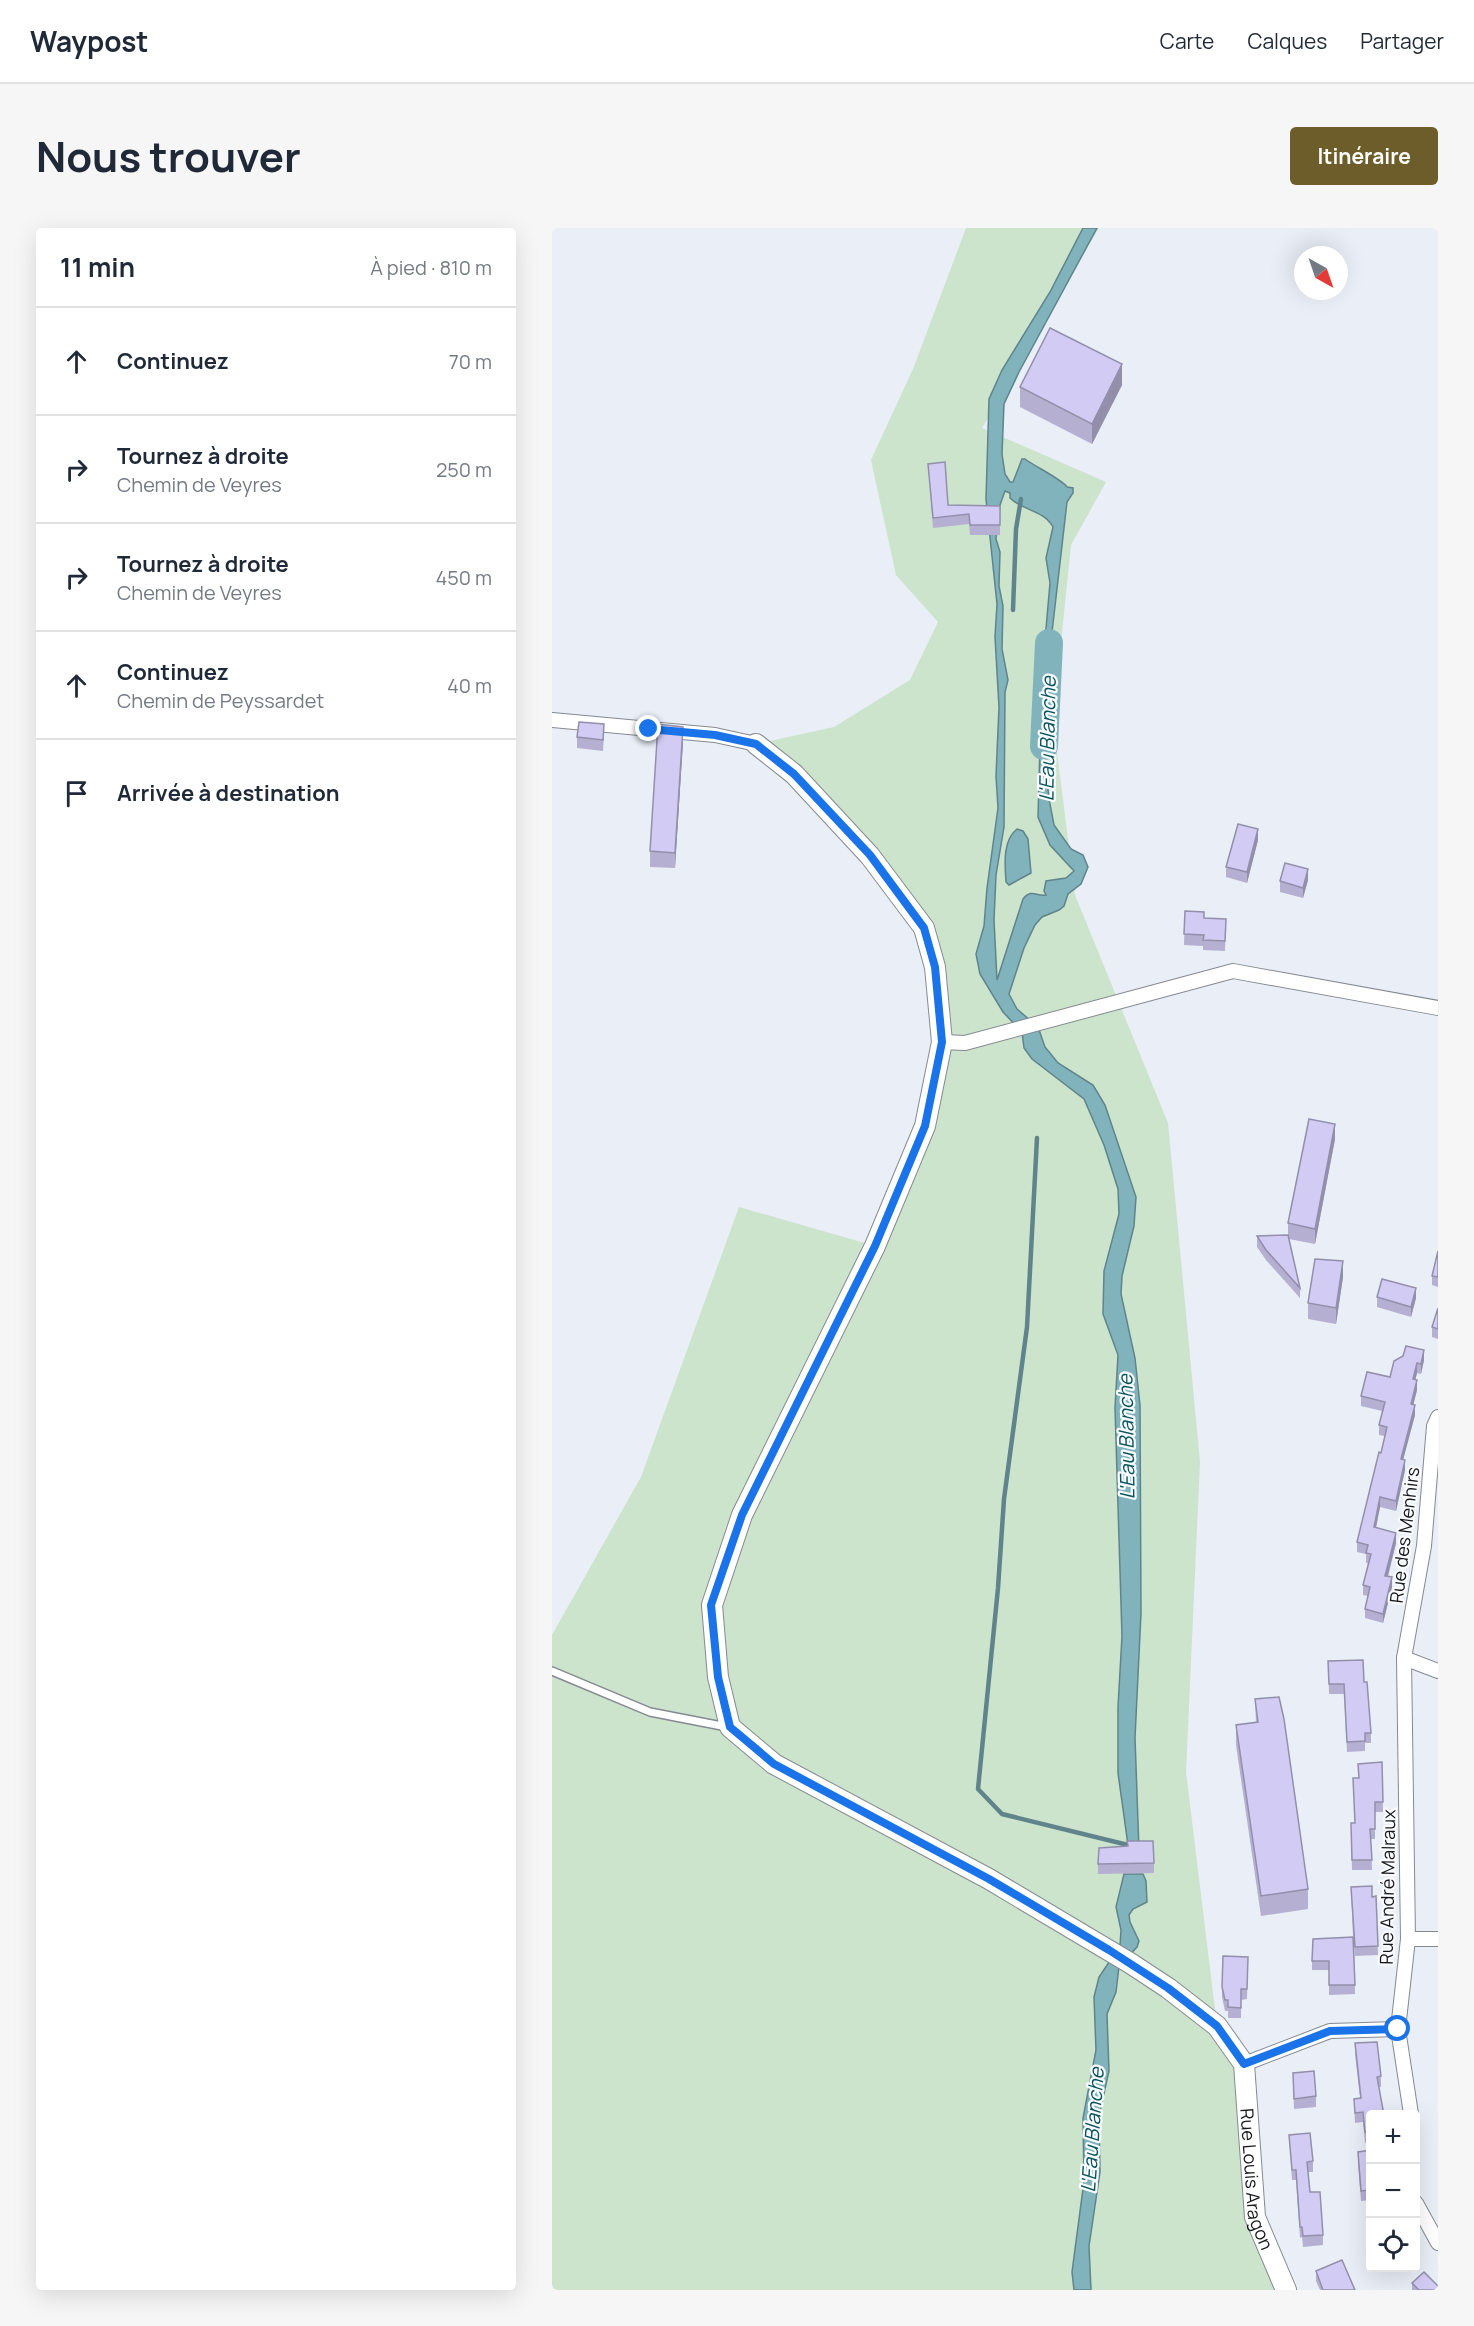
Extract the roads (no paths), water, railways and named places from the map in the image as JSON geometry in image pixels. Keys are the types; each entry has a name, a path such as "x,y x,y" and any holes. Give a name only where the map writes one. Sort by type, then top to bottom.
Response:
{"street":[{"path":"552,720 715,735 756,744 794,774 870,855 924,928 935,967 942,1042 925,1126 875,1246 742,1515 711,1605 718,1677 730,1727 774,1764 989,1879 1130,1963 1168,1988 1217,2026 1244,2064 1330,2031 1398,2029"},
{"path":"942,1042 965,1043 1233,971 1438,1008"},
{"name":"Rue des Menhirs","path":"1404,1658 1424,1546 1434,1426 1438,1417"},
{"path":"1404,1658 1438,1671"},
{"name":"Rue André Malraux","path":"1404,1658 1408,1939 1398,2029 1410,2110"},
{"path":"1408,1939 1438,1939"},
{"name":"Rue Louis Aragon","path":"1244,2064 1255,2217 1286,2290"},
{"path":"1420,2210 1438,2243"}],"lane":[{"path":"552,1671 650,1712 730,1727"}],"water":[{"path":"1083,228 1097,228 1004,404 1002,454 1005,474 1010,482 1013,482 1022,459 1025,459 1067,487 1073,488 1073,493 1067,502 1045,693 1047,726 1044,748 1054,825 1071,849 1083,855 1088,867 1081,884 1068,894 1064,906 1042,917 1035,925 1024,948 1009,994 1017,1009 1038,1027 1045,1047 1058,1063 1093,1085 1105,1105 1136,1197 1134,1226 1122,1276 1121,1294 1135,1358 1140,1405 1141,1613 1135,1738 1139,1850 1128,1845 1118,1773 1118,1707 1122,1636 1115,1408 1118,1355 1103,1314 1104,1271 1119,1214 1118,1189 1104,1145 1084,1099 1032,1059 1024,1048 1022,1032 1003,1012 980,974 976,954 984,926 998,808 996,776 999,707 995,637 997,604 986,499 989,399 1002,370 1050,292","holes":["1005,491 1010,493 1010,498 1015,502 1044,517 1053,527 1046,558 1050,583 1042,674 1038,817 1050,845 1074,871 1066,878 1046,881 1044,891 1046,895 1032,893 1023,899 997,980 994,920 996,875 1004,827 1005,692 1008,680 1002,649 1003,606 999,586 1000,552 996,539 1000,505"]},
{"path":"1017,829 1023,831 1028,839 1031,873 1009,885 1006,882 1005,868 1007,847 1012,834"},
{"path":"1124,1874 1143,1874 1146,1881 1147,1902 1133,1909 1129,1915 1139,1941 1137,1947 1119,1966 1116,1992 1107,2014 1109,2071 1099,2116 1100,2172 1089,2246 1091,2290 1074,2290 1072,2272 1084,2181 1083,2118 1096,2050 1094,1997 1099,1977 1120,1946 1121,1930 1116,1907"}],"waterway":[{"name":"L'Eau Blanche","path":"1013,610 1016,529 1021,499"},
{"name":"L'Eau Blanche","path":"1044,746 1049,643"},
{"name":"L'Eau Blanche","path":"1037,1138 1027,1327 1004,1499 998,1588 978,1789 1002,1814 1128,1845"}]}
